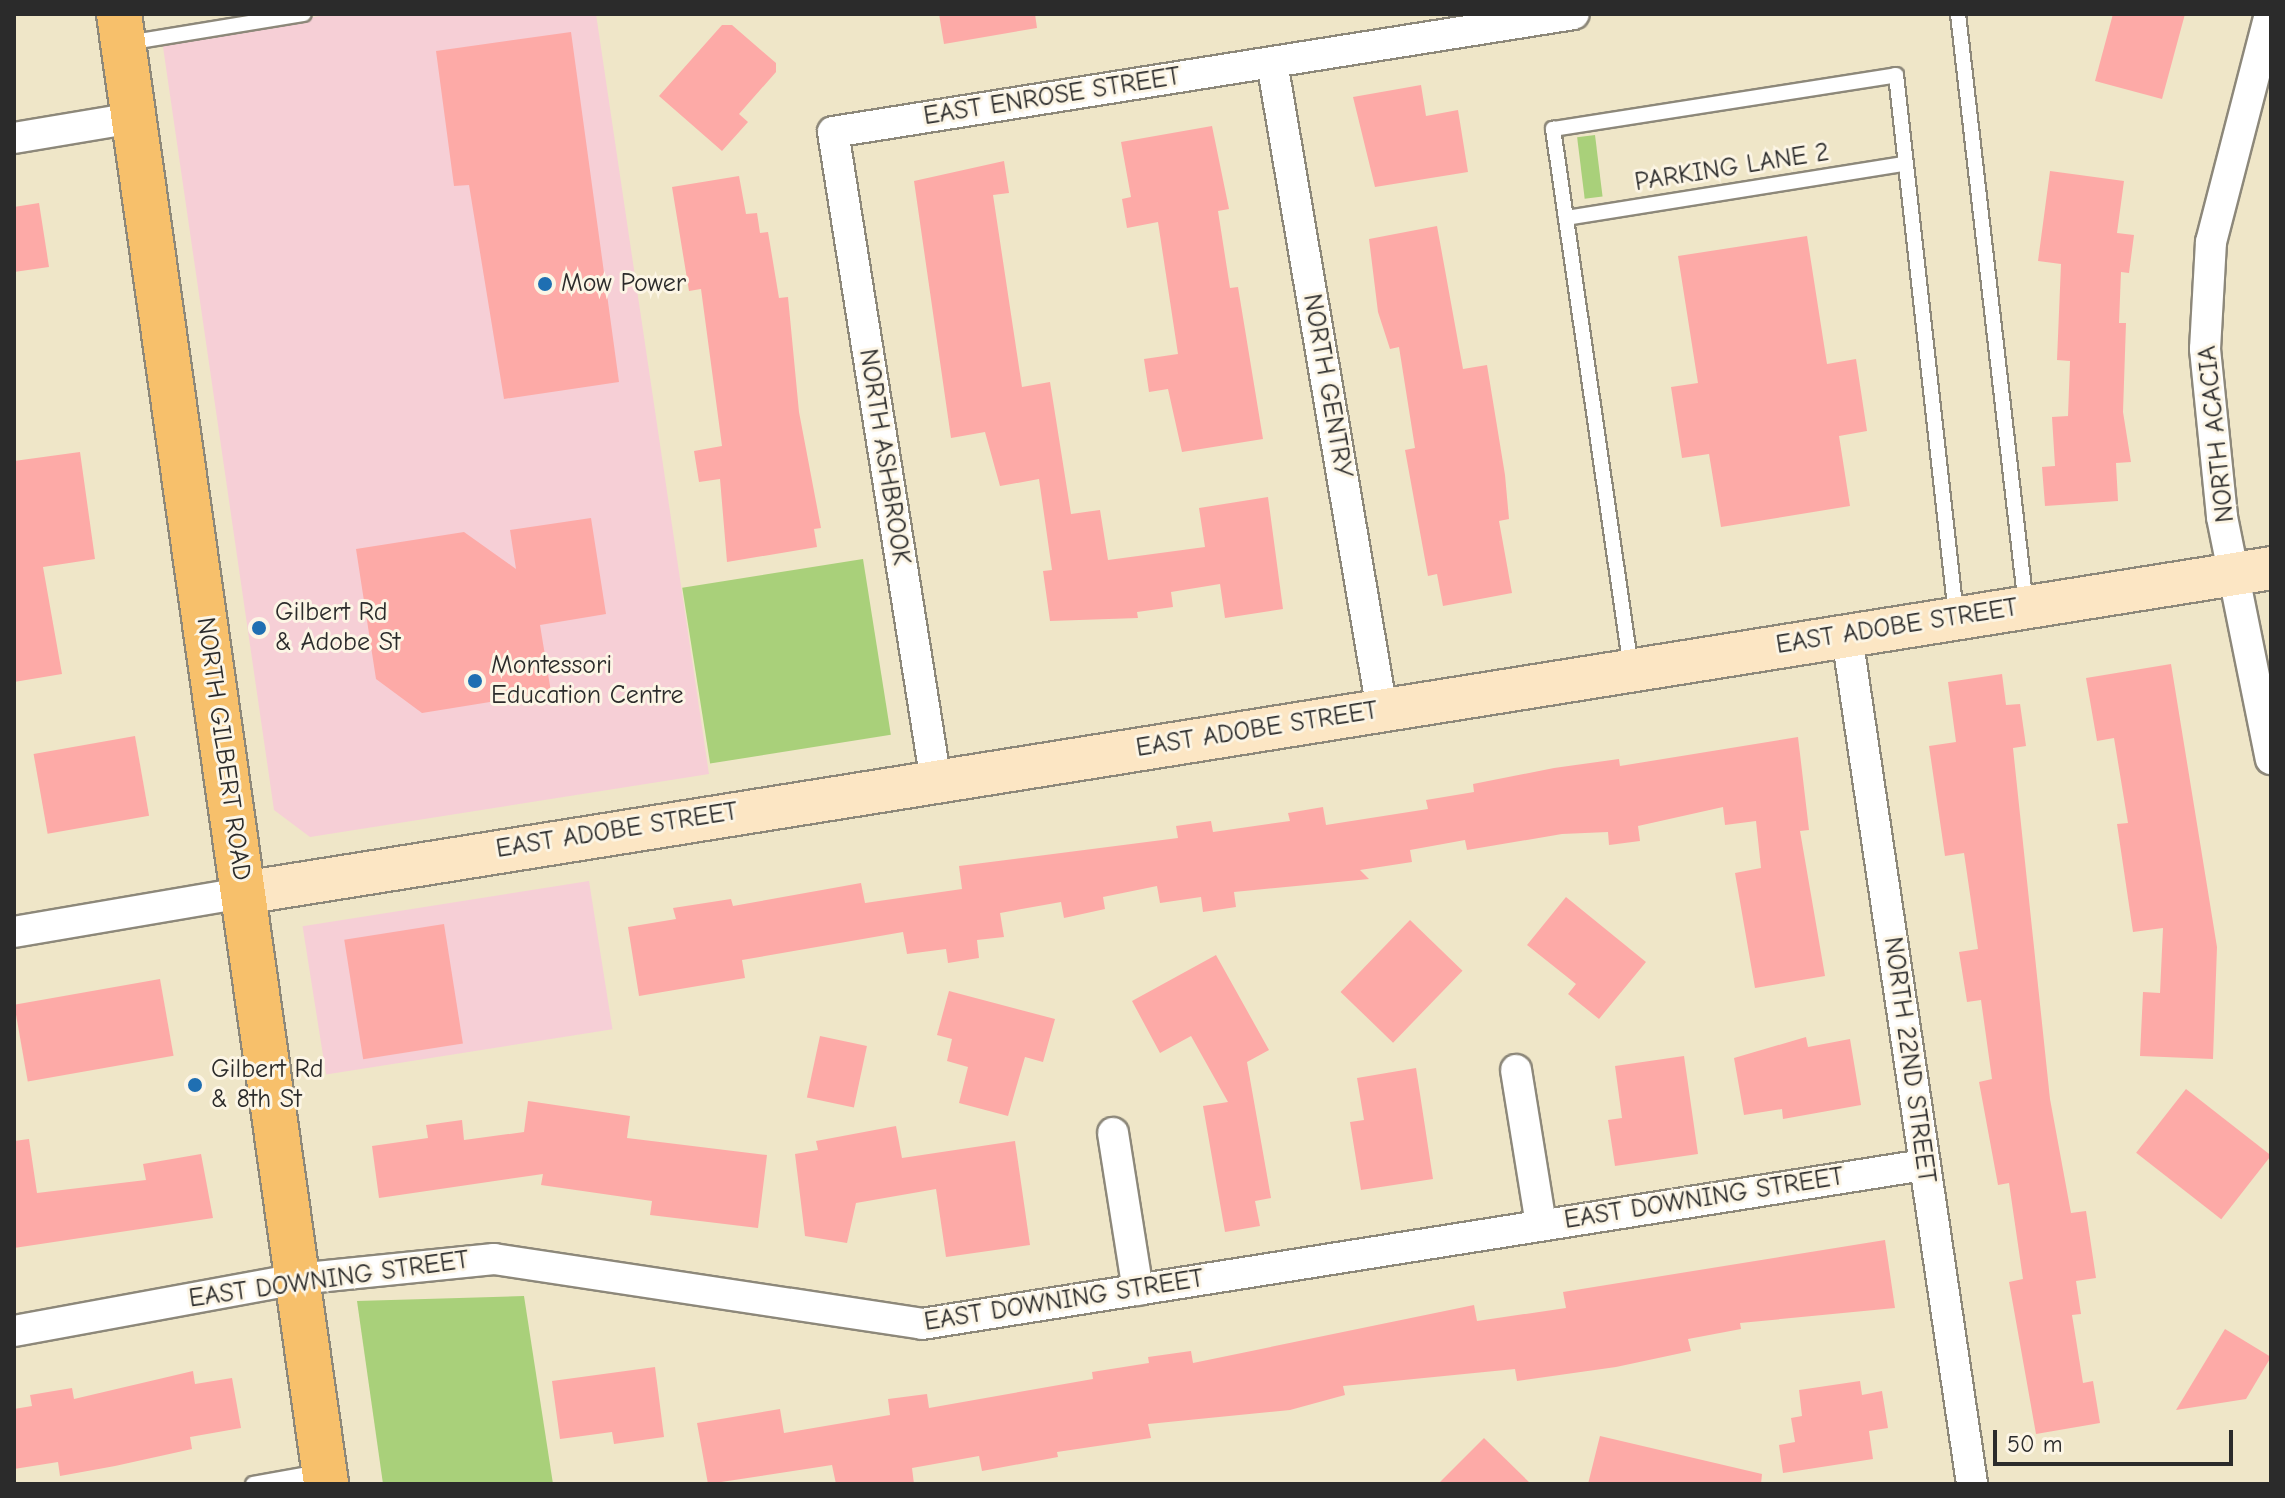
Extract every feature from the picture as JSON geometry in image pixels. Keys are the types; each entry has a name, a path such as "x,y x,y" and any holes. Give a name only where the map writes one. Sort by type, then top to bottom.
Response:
{"main road":[{"name":"NORTH GILBERT ROAD","path":"121,29 325,1478"}],"street":[{"name":"EAST ENROSE STREET","path":"833,132 1574,14"},
{"name":"NORTH ACACIA","path":"2270,14 2211,242 2210,422 2254,570 2271,759"},
{"name":"NORTH GENTRY","path":"1272,62 1382,710"},
{"path":"14,138 133,118"},
{"name":"NORTH ASHBROOK","path":"833,132 936,782"},
{"name":"EAST ADOBE STREET","path":"243,893 2254,570"},
{"name":"NORTH 22ND STREET","path":"1847,636 1972,1484"},
{"path":"14,932 243,893"},
{"path":"1516,1070 1541,1225"},
{"path":"1113,1133 1138,1290"},
{"name":"EAST DOWNING STREET","path":"14,1331 297,1279 455,1259 533,1261 896,1323 1138,1290 1924,1165"}],"lane":[{"path":"121,29 304,14"},
{"path":"1958,14 2026,607"},
{"path":"1631,669 1553,129 1896,75 1956,619"},
{"name":"PARKING LANE 2","path":"1566,218 1905,164"},
{"path":"253,1484 325,1478"}],"shaded area":[{"path":"333,14 596,14 709,774 310,837 274,810 162,40"},
{"path":"589,881 612,1029 326,1075 303,926"}],"green space":[{"path":"1595,135 1603,197 1585,199 1577,137"},
{"path":"863,559 891,735 710,763 682,588"},
{"path":"524,1296 553,1484 383,1484 357,1301"}],"building":[{"path":"939,14 1035,14 1037,28 944,44"},
{"path":"2113,14 2185,14 2162,99 2095,81"},
{"path":"722,25 732,25 776,63 776,72 739,114 748,122 722,151 659,96"},
{"name":"Mow Power","path":"571,32 619,382 504,399 469,185 454,186 436,51"},
{"path":"1421,85 1426,116 1458,110 1468,172 1375,187 1353,97"},
{"path":"1212,126 1229,209 1218,211 1230,288 1238,287 1263,439 1182,452 1168,389 1149,392 1144,359 1178,354 1158,222 1127,228 1122,199 1131,197 1121,142"},
{"path":"1004,161 1009,193 993,195 1022,387 1050,382 1071,514 1100,510 1108,560 1205,547 1199,508 1268,497 1283,609 1225,618 1220,584 1171,592 1173,607 1137,612 1138,618 1050,621 1043,571 1052,570 1039,479 1000,486 985,432 951,438 914,181"},
{"path":"2050,171 2124,181 2117,233 2134,235 2129,273 2121,272 2119,323 2126,323 2123,412 2131,462 2116,463 2118,501 2045,506 2042,467 2055,466 2052,417 2068,416 2070,361 2057,360 2061,264 2038,261"},
{"path":"739,176 746,214 757,213 760,233 768,232 779,298 788,297 799,412 821,528 814,529 817,547 727,562 720,479 699,482 694,451 722,446 701,289 689,291 672,187"},
{"path":"39,203 49,267 14,272 14,207"},
{"path":"1437,226 1463,369 1487,365 1505,475 1509,519 1499,521 1512,593 1443,606 1437,574 1428,576 1405,450 1415,448 1399,347 1390,349 1378,312 1369,239"},
{"path":"1807,236 1827,364 1856,359 1867,431 1839,436 1850,506 1721,527 1709,454 1682,458 1671,387 1698,383 1678,256"},
{"path":"80,452 95,559 43,567 62,674 14,682 14,461"},
{"path":"591,518 606,614 540,625 551,692 422,713 376,679 356,549 464,532 516,569 510,530"},
{"path":"2171,664 2217,947 2213,1059 2140,1056 2143,992 2160,993 2163,928 2133,932 2117,824 2128,823 2114,738 2097,741 2086,678"},
{"path":"2002,674 2006,705 2020,704 2026,746 2013,748 2050,1099 2071,1213 2086,1211 2096,1278 2076,1281 2081,1314 2072,1315 2083,1383 2093,1381 2100,1423 2036,1434 2009,1282 2023,1279 2009,1183 1998,1185 1979,1082 1992,1079 1981,1000 1967,1002 1959,952 1978,949 1964,853 1945,856 1929,746 1956,742 1948,682"},
{"path":"135,736 149,816 48,834 34,754"},
{"path":"1798,737 1809,830 1800,831 1825,976 1755,988 1735,873 1761,868 1756,821 1725,825 1723,807 1638,826 1640,841 1609,845 1608,832 1562,834 1467,850 1465,840 1410,850 1412,862 1360,870 1369,879 1234,892 1236,907 1203,912 1201,897 1160,903 1157,886 1103,897 1105,909 1064,918 1061,902 1000,913 1004,937 977,940 979,958 948,963 946,949 907,954 903,932 742,960 745,978 639,996 628,927 676,919 673,908 731,899 733,906 861,883 865,903 962,889 959,866 1178,838 1176,826 1211,821 1213,832 1290,821 1288,813 1323,807 1326,825 1428,809 1426,800 1474,792 1473,784 1554,768 1619,759 1620,766"},
{"path":"1566,897 1646,962 1599,1019 1568,994 1576,984 1527,945"},
{"path":"1410,920 1463,971 1393,1043 1341,992"},
{"path":"444,924 463,1044 363,1059 344,940"},
{"path":"1216,955 1269,1050 1247,1062 1271,1198 1255,1201 1260,1226 1225,1232 1203,1106 1228,1102 1191,1036 1160,1053 1132,1001"},
{"path":"160,979 174,1056 28,1082 14,1005"},
{"path":"949,991 1055,1019 1043,1062 1025,1057 1008,1116 959,1103 968,1067 947,1061 952,1039 937,1035"},
{"path":"820,1036 867,1046 854,1108 807,1098"},
{"path":"1806,1037 1808,1047 1850,1039 1861,1105 1783,1119 1782,1109 1744,1115 1734,1058"},
{"path":"1684,1056 1698,1154 1615,1166 1608,1120 1622,1118 1615,1066"},
{"path":"1416,1068 1433,1179 1361,1190 1350,1122 1364,1120 1357,1078"},
{"path":"2186,1089 2271,1155 2221,1219 2136,1153"},
{"path":"528,1101 630,1116 627,1138 767,1155 758,1228 650,1215 652,1201 541,1185 543,1174 379,1198 372,1146 428,1138 426,1125 462,1120 464,1140 524,1132"},
{"path":"896,1126 902,1158 1015,1141 1030,1245 946,1257 936,1189 856,1203 847,1243 805,1236 795,1154 818,1150 816,1141"},
{"path":"29,1139 37,1193 146,1180 143,1164 201,1154 213,1218 14,1248 14,1141"},
{"path":"1885,1240 1895,1308 1740,1323 1741,1329 1688,1339 1691,1351 1616,1367 1517,1381 1515,1369 1343,1386 1345,1395 1290,1410 1148,1424 1151,1438 1057,1452 1058,1457 982,1471 979,1456 912,1468 914,1484 836,1484 832,1465 708,1484 697,1423 780,1409 784,1433 890,1415 888,1399 927,1394 929,1408 1093,1379 1092,1372 1149,1363 1148,1357 1191,1351 1193,1363 1474,1305 1477,1321 1566,1308 1563,1292"},
{"path":"2225,1329 2271,1357 2246,1399 2176,1410"},
{"path":"655,1367 664,1437 614,1444 612,1432 560,1439 552,1381"},
{"path":"193,1371 195,1384 232,1378 241,1428 190,1437 192,1449 60,1476 58,1462 14,1469 14,1409 32,1406 30,1395 72,1388 74,1399"},
{"path":"1860,1381 1862,1395 1882,1391 1888,1428 1869,1431 1873,1459 1783,1473 1779,1445 1795,1442 1791,1418 1802,1416 1799,1390"},
{"path":"1600,1436 1762,1474 1761,1484 1588,1484"},
{"path":"1484,1438 1531,1484 1438,1484"}],"place":[{"name":"Mow Power","path":"545,284"},
{"name":"Gilbert Rd & Adobe St","path":"259,628"},
{"name":"Montessori Education Centre","path":"475,681"},
{"name":"Gilbert Rd & 8th St","path":"195,1085"}]}
